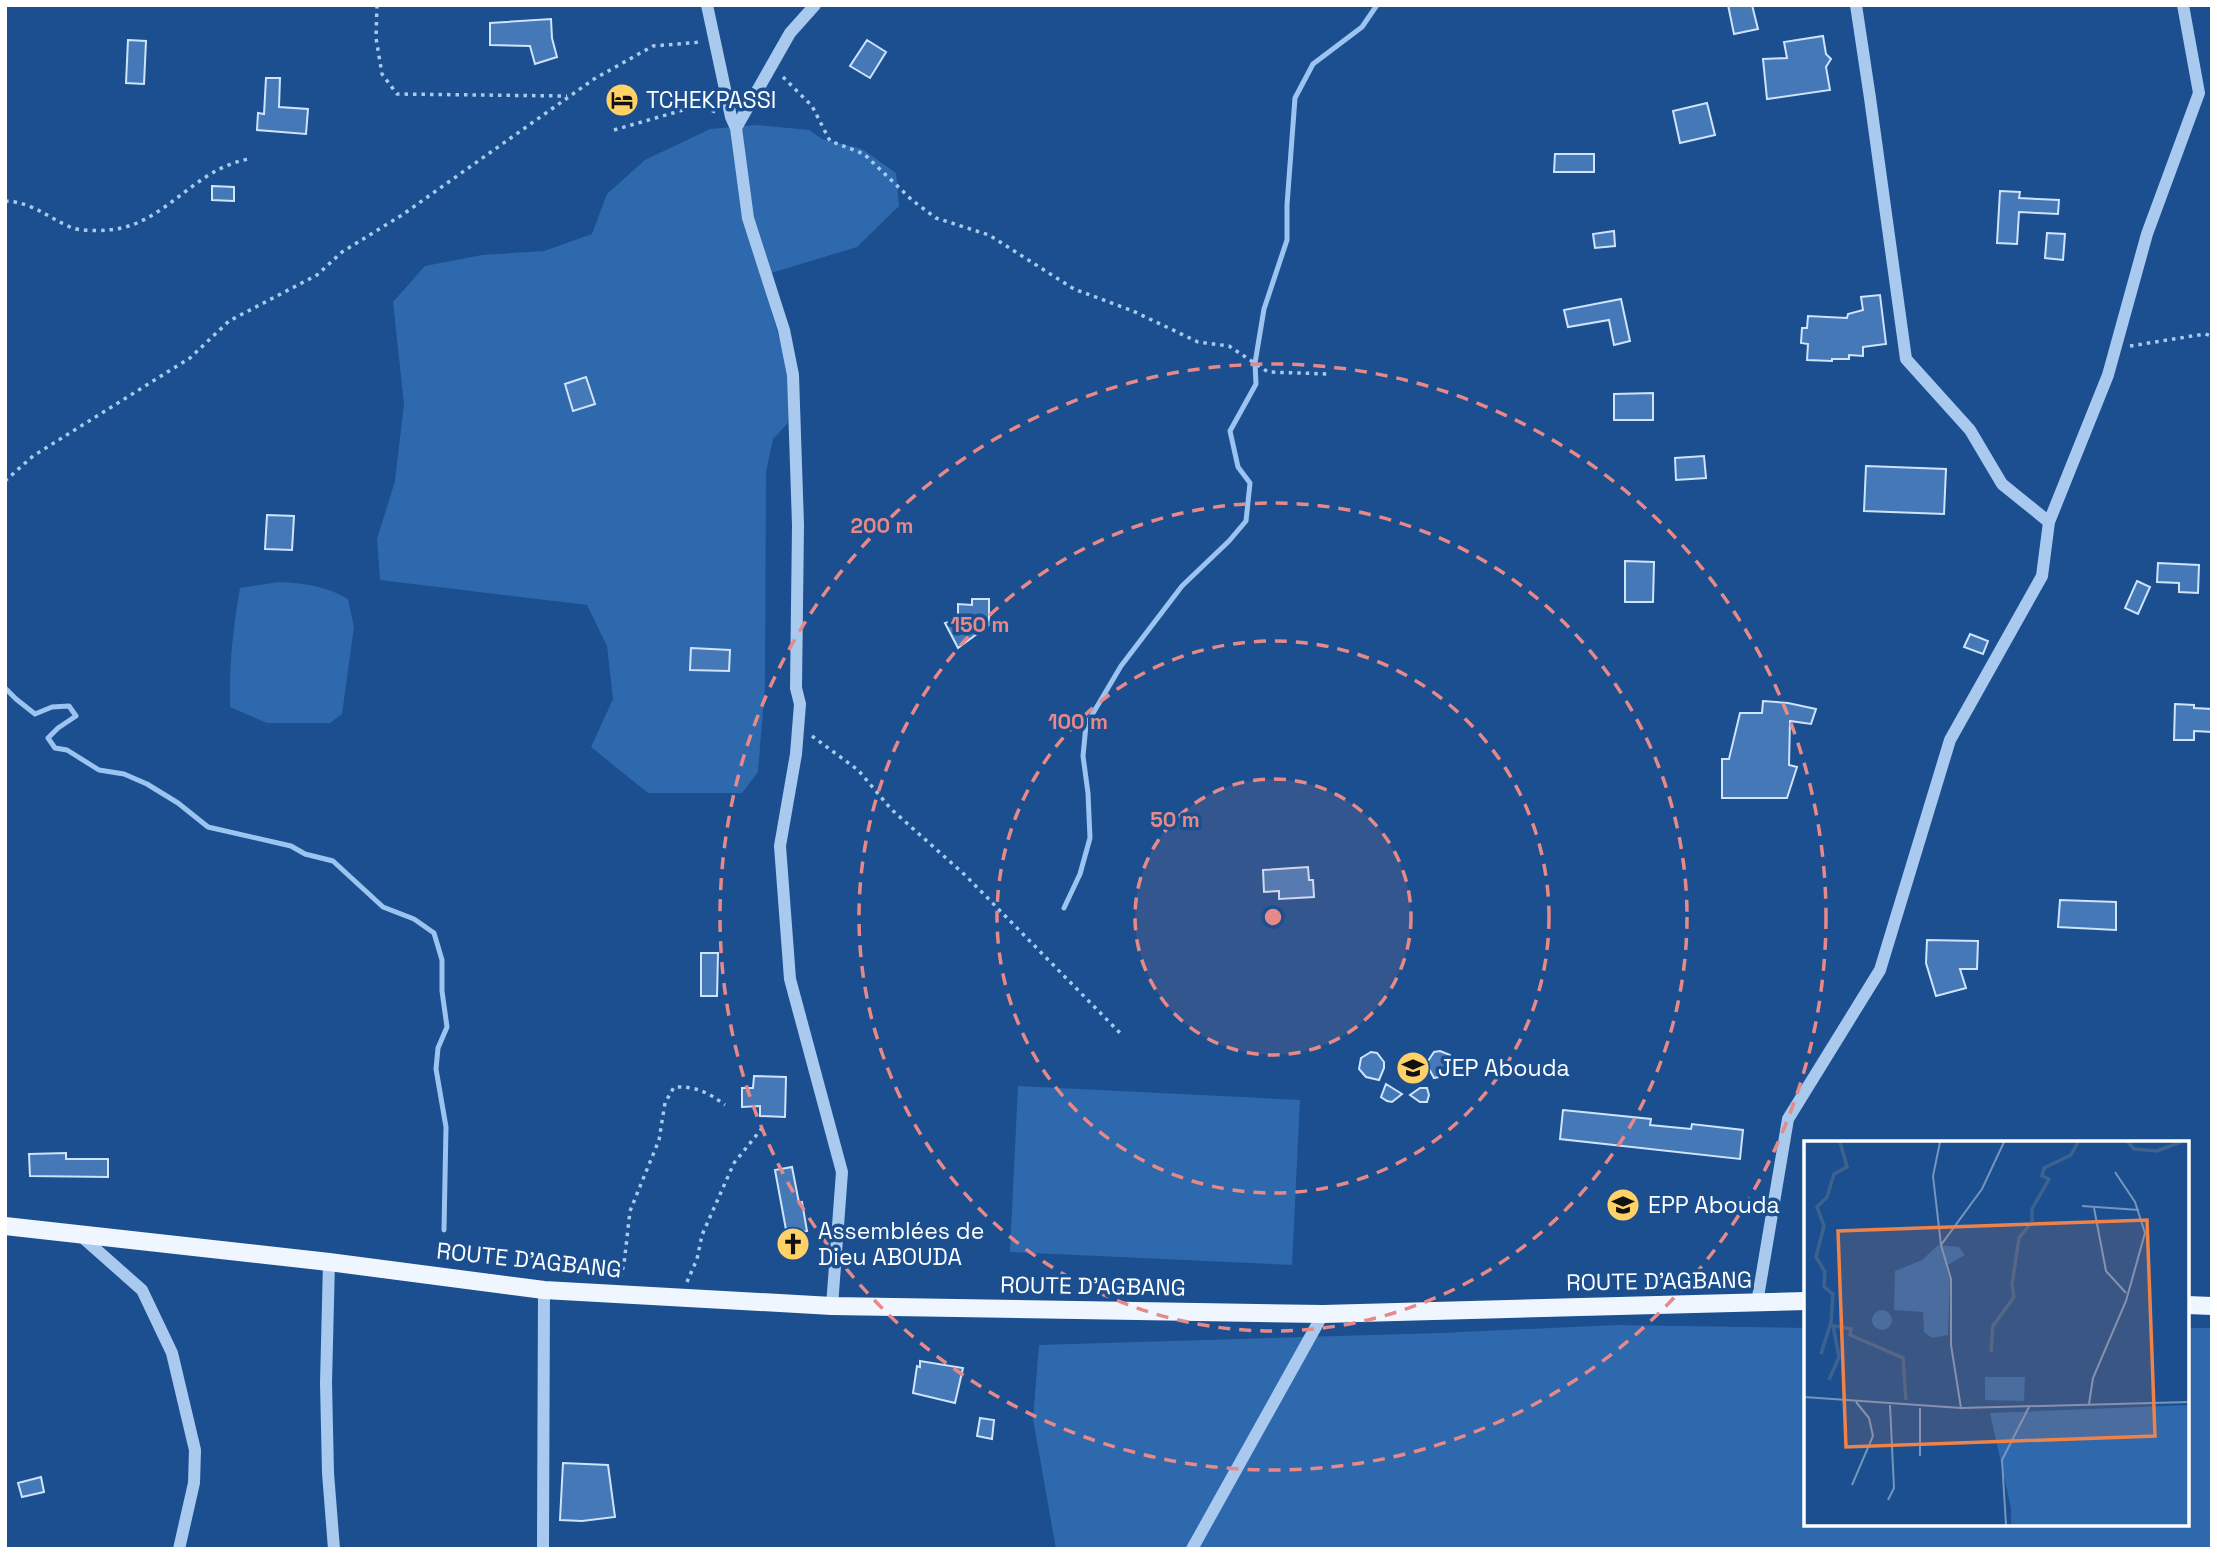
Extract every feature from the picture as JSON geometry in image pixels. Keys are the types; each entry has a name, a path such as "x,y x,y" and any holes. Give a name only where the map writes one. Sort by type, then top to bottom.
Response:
{"main road":[{"name":"ROUTE D'AGBANG","path":"5,1226 329,1262 544,1290 832,1306 1323,1314 1804,1301"},
{"path":"2189,1305 2212,1306"}],"street":[{"path":"707,5 734,123 748,218 784,330 793,375 798,525 796,688 800,704 796,754 780,846 790,979 842,1172 832,1306"},
{"path":"734,123 790,33 816,5"},
{"path":"1856,5 1906,359 1970,430 2002,484 2049,522"},
{"path":"1757,1303 1788,1119 1880,970 1950,740 2042,576 2049,522 2117,348 2147,234 2199,93 2183,5"},
{"path":"81,1236 142,1290 172,1353 195,1450 194,1483 179,1549"},
{"path":"329,1262 327,1422 334,1549"},
{"path":"543,1549 544,1290"},
{"path":"1192,1549 1323,1314"}],"path":[{"path":"377,5 376,38 382,74 397,94 569,96"},
{"path":"5,481 33,456 190,358 229,321 317,275 342,253 412,208 594,79 653,46 715,41"},
{"path":"771,66 812,106 830,141 864,154 936,218 989,235 1074,289 1133,311 1198,342 1229,346 1268,372 1329,374"},
{"path":"614,130 697,106 734,123"},
{"path":"5,201 16,201 45,212 72,228 106,230 133,226 150,217 198,181 230,163 249,159"},
{"path":"2117,348 2205,334 2212,336"},
{"path":"799,726 858,770 891,809 965,875 1123,1036"},
{"path":"615,1294 624,1264 630,1211 659,1140 665,1103 674,1087 689,1087 708,1093 725,1105"},
{"path":"681,1297 702,1235 734,1163 763,1127"}],"shaded area":[{"path":"756,125 809,130 822,139 862,149 896,173 899,206 857,247 761,276 781,344 792,369 788,394 788,423 773,439 766,472 765,685 758,772 742,793 648,793 591,747 613,699 607,646 587,605 380,580 377,539 395,481 404,404 393,302 425,266 482,255 544,251 592,234 607,194 645,160 710,129"},
{"path":"279,582 315,586 348,599 354,627 342,714 330,723 267,723 230,707 232,647 240,588"},
{"path":"1018,1086 1300,1100 1292,1265 1010,1252"},
{"path":"1616,1325 1804,1328 1804,1526 2189,1526 2189,1328 2212,1328 2212,1549 1056,1549 1033,1419 1039,1345"}],"building":[{"path":"1728,5 1752,5 1758,29 1734,34"},
{"path":"551,19 557,57 535,64 530,46 490,45 490,23"},
{"path":"1823,36 1826,54 1831,59 1826,67 1830,90 1767,99 1763,59 1787,58 1784,42"},
{"path":"128,40 146,41 144,84 126,83"},
{"path":"867,40 886,52 870,78 850,66"},
{"path":"266,78 280,78 279,107 308,109 306,134 257,130 258,113 264,114"},
{"path":"1707,103 1715,135 1680,143 1673,111"},
{"path":"1555,154 1594,154 1594,172 1554,172"},
{"path":"212,186 234,187 234,201 212,200"},
{"path":"2000,191 2020,192 2019,198 2059,200 2058,214 2019,212 2017,244 1997,243"},
{"path":"1614,231 1615,246 1595,248 1593,234"},
{"path":"2047,233 2065,234 2063,260 2045,258"},
{"path":"1880,295 1886,344 1863,347 1863,356 1849,355 1849,359 1807,360 1808,344 1801,343 1802,328 1807,328 1808,316 1847,318 1848,314 1863,310 1861,297"},
{"path":"1621,299 1630,341 1614,345 1609,320 1568,327 1564,310"},
{"path":"586,377 595,404 573,411 565,384"},
{"path":"1653,393 1653,420 1614,420 1614,394"},
{"path":"1704,456 1706,478 1676,480 1675,458"},
{"path":"1866,466 1946,469 1944,514 1864,511"},
{"path":"267,515 294,516 292,550 265,549"},
{"path":"1625,561 1654,562 1653,602 1625,602"},
{"path":"2158,563 2199,565 2198,593 2179,592 2179,583 2157,582"},
{"path":"2137,581 2150,587 2138,614 2125,608"},
{"path":"972,599 989,599 989,625 958,648 945,623 958,619 958,604 972,605"},
{"path":"1970,634 1988,641 1983,654 1964,647"},
{"path":"691,648 730,650 729,671 690,670"},
{"path":"1763,701 1816,709 1811,724 1790,721 1789,765 1797,767 1787,798 1722,798 1722,759 1729,759 1740,713 1762,713"},
{"path":"2175,704 2212,709 2212,732 2194,731 2194,740 2174,740"},
{"path":"1308,867 1309,880 1313,880 1314,897 1279,899 1279,891 1264,892 1263,870"},
{"path":"2060,900 2116,902 2116,930 2058,927"},
{"path":"1927,940 1978,941 1977,969 1960,969 1966,988 1936,996 1926,963"},
{"path":"701,953 718,953 717,996 701,996"},
{"path":"1371,1052 1377,1053 1384,1062 1379,1080 1366,1077 1359,1069 1361,1058"},
{"path":"1434,1052 1450,1055 1453,1066 1447,1075 1434,1078 1428,1061"},
{"path":"754,1076 786,1077 785,1117 760,1116 760,1106 742,1107 742,1088 753,1088"},
{"path":"1386,1084 1402,1094 1392,1102 1381,1097"},
{"path":"1420,1088 1427,1088 1427,1102 1420,1102 1410,1095"},
{"path":"1563,1110 1651,1119 1650,1125 1691,1129 1692,1124 1743,1130 1740,1159 1560,1139"},
{"path":"66,1153 66,1159 108,1159 108,1177 30,1176 29,1154"},
{"path":"792,1167 807,1231 787,1235 775,1170"},
{"path":"920,1361 963,1368 955,1403 913,1393"},
{"path":"980,1418 994,1420 992,1439 977,1436"},
{"path":"563,1463 608,1465 615,1517 582,1521 560,1520"},
{"path":"41,1477 44,1492 22,1497 18,1483"}],"waterway":[{"path":"1064,908 1080,874 1090,838 1083,756 1086,725 1121,666 1182,586 1246,521 1250,483 1238,467 1230,431 1256,384 1255,363 1264,309 1287,240 1295,98 1313,64 1362,27 1377,5"},
{"path":"5,688 35,714 52,707 69,706 76,716 48,738 55,748 67,750 99,770 124,774 147,784 178,803 208,827 291,846 305,854 333,861 383,907 414,919 434,933 442,960 442,991 447,1027 438,1048 436,1069 446,1127 444,1230"}],"place":[{"name":"TCHEKPASSI","path":"622,100"},
{"name":"JEP Abouda","path":"1413,1068"},
{"name":"EPP Abouda","path":"1623,1205"},
{"name":"Assemblées de Dieu ABOUDA","path":"793,1244"}]}
